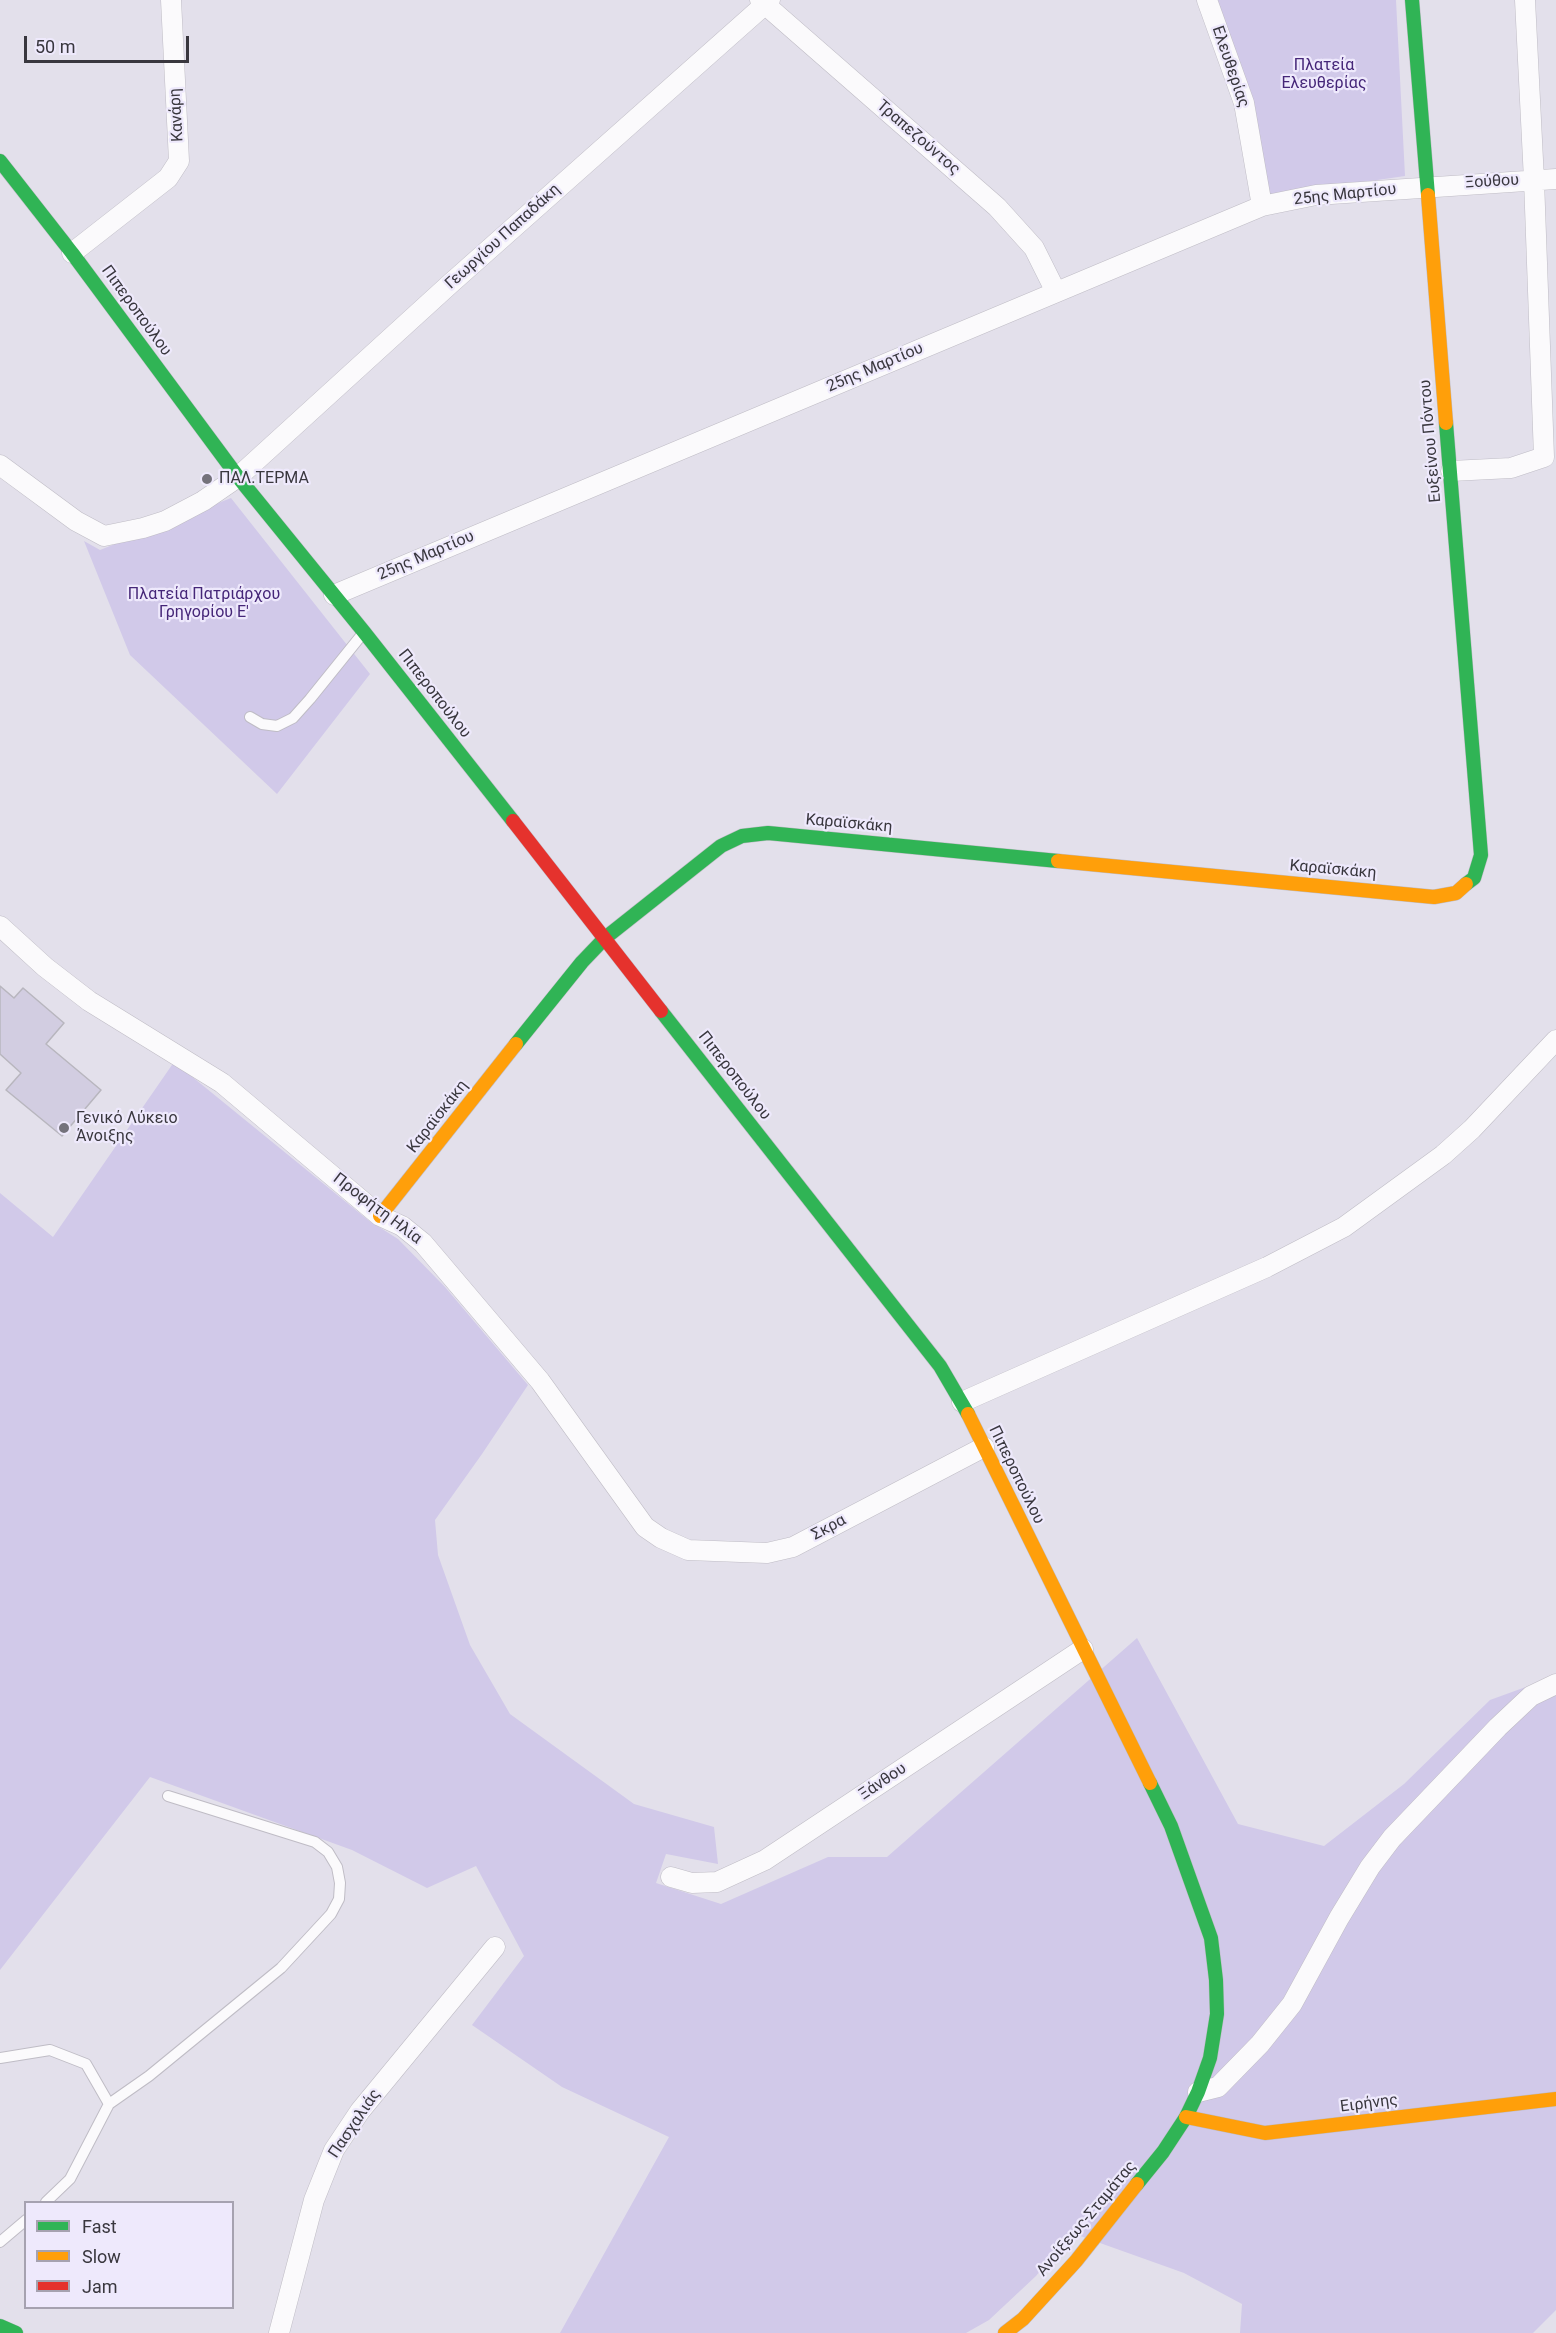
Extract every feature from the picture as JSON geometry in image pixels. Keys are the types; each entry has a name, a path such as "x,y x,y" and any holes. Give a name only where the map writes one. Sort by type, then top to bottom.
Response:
{"street":[{"name":"Κανάρη","path":"72,253 168,178 179,161 171,0"},
{"name":"Ελευθερίας","path":"1207,0 1244,103 1262,206"},
{"name":"Ευξείνου Πόντου","path":"1412,0 1481,855 1474,878"},
{"path":"1450,471 1511,468 1544,457 1525,0"},
{"name":"Τραπεζούντος","path":"765,1 997,207 1034,248 1056,292"},
{"name":"Γεωργίου Παπαδάκη","path":"0,465 76,521 104,536 123,534 165,521 203,501 238,477 765,1"},
{"name":"Πιπεροπούλου","path":"0,161 72,253 238,477 364,632 940,1366 962,1402 1171,1826 1211,1938 1217,2014 1210,2058 1186,2117"},
{"name":"Ξούθου","path":"1427,186 1556,179"},
{"name":"25ης Μαρτίου","path":"334,595 1262,206 1316,195 1427,186"},
{"name":"Καραϊσκάκη","path":"380,1216 582,962 605,938 721,846 742,836 768,833 1434,897 1456,893 1474,878"},
{"name":"Προφήτη Ηλία","path":"0,926 45,967 89,1001 222,1083 380,1216 402,1226 423,1244 540,1381 645,1527 661,1538"},
{"path":"962,1402 1267,1268 1344,1227 1443,1155 1472,1129 1556,1040"},
{"name":"Σκρα","path":"661,1538 688,1550 767,1553 793,1547 984,1448"},
{"name":"Ξάνθου","path":"671,1877 692,1883 717,1882 765,1860 1083,1649"},
{"path":"1198,2092 1218,2087 1260,2044 1292,2004 1339,1918 1370,1867 1392,1838 1498,1727 1531,1696 1556,1684"},
{"name":"Πασχαλιάς","path":"279,2333 314,2200 334,2150 360,2111 495,1947"},
{"name":"Ειρήνης","path":"1186,2117 1265,2133 1556,2098"},
{"name":"Ανοίξεως-Σταμάτας","path":"1005,2333 1023,2319 1076,2261 1163,2152 1186,2117"},
{"path":"0,2326 16,2333"}],"lane":[{"path":"250,717 262,724 277,726 293,718 364,632"},
{"path":"47,2201 70,2179 109,2104 150,2076 290,1960 332,1914 339,1895 340,1879 335,1863 328,1852 315,1842 168,1796"},
{"path":"0,2058 50,2050 86,2064 109,2104"},
{"path":"0,2242 24,2222"}],"green space":[{"name":"Πλατεία Ελευθερίας","path":"1216,0 1396,0 1405,176 1267,196"},
{"name":"Πλατεία Πατριάρχου Γρηγορίου Ε'","path":"231,498 370,674 277,794 130,655 84,541 100,550"},
{"path":"174,1062 368,1220 398,1239 445,1287 528,1385 435,1520 438,1555 470,1645 510,1714 634,1804 714,1827 718,1864 666,1854 656,1883 721,1904 828,1857 887,1857 1137,1638 1238,1824 1324,1846 1404,1784 1490,1700 1556,1676 1556,2310 1533,2333 1240,2333 1242,2304 1184,2273 1072,2233 1036,2276 989,2320 966,2333 560,2333 669,2137 562,2087 472,2025 524,1956 476,1866 427,1888 352,1850 150,1777 0,1970 0,1193 53,1237"}],"building":[{"path":"0,986 14,998 23,988 64,1023 46,1044 101,1090 62,1136 6,1090 21,1073 0,1054"}],"traffic: fast":[{"path":"1412,0 1428,195"},
{"path":"0,161 72,253 238,477 513,821"},
{"path":"1446,423 1481,855 1474,878 1466,884"},
{"path":"516,1044 582,962 605,938 721,846 742,836 768,833 1058,861"},
{"path":"661,1011 940,1366 968,1414"},
{"path":"1137,2184 1163,2152 1186,2117 1198,2092 1210,2058 1217,2014 1211,1938 1171,1826 1150,1783"},
{"path":"0,2326 16,2333"}],"traffic: slow":[{"path":"1428,195 1446,423"},
{"path":"1058,861 1434,897 1456,893 1466,884"},
{"path":"380,1216 516,1044"},
{"path":"968,1414 1150,1783"},
{"path":"1186,2117 1265,2133 1556,2099"},
{"path":"1005,2333 1023,2319 1076,2261 1137,2184"}],"traffic: jam":[{"path":"513,821 661,1011"}],"place":[{"name":"ΠΑΛ.ΤΕΡΜΑ","path":"207,479"},
{"name":"Γενικό Λύκειο Άνοιξης","path":"64,1128"}]}
